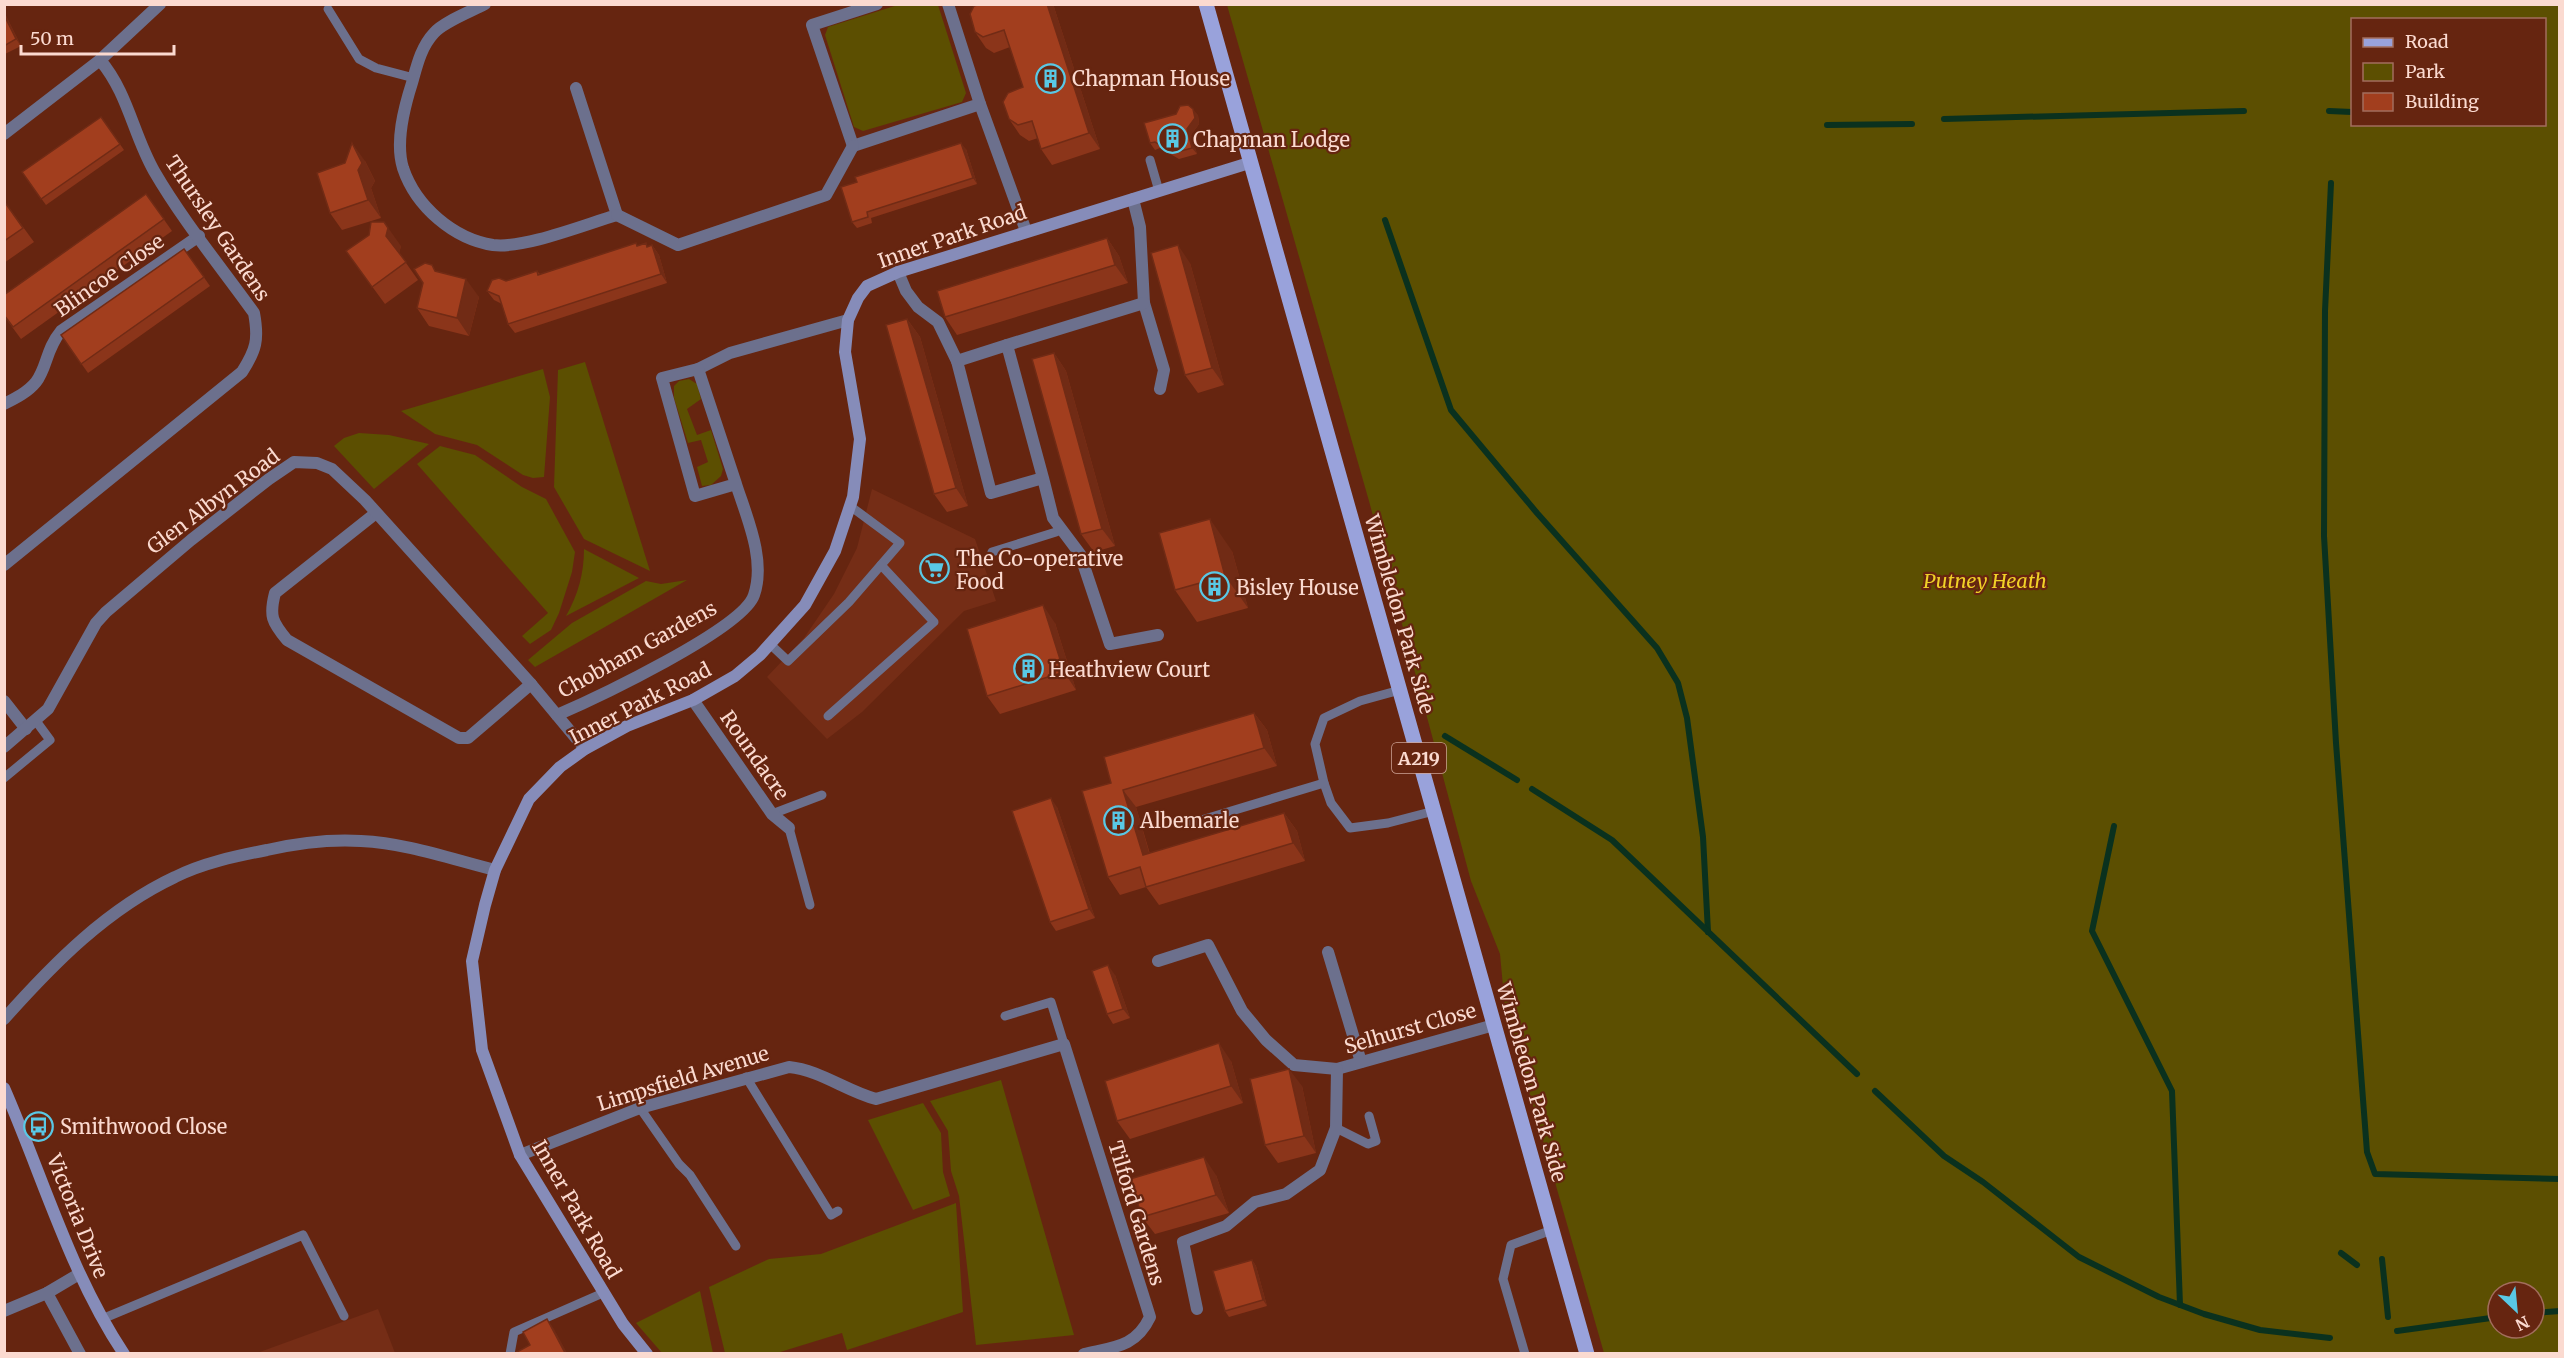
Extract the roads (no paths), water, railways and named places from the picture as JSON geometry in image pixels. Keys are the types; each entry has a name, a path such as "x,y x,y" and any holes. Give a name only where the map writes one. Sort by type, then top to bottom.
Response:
{"main road":[{"name":"A219","path":"1206,4 1249,163"},
{"name":"Wimbledon Park Side","path":"1249,163 1587,1353"}],"street":[{"path":"4,134 100,60 160,4"},
{"path":"485,4 435,31 423,48 400,136 403,168 418,195 444,225 468,238 495,245 524,242 617,214 678,245 826,195 853,146 980,104"},
{"path":"853,146 812,25 877,4"},
{"path":"948,4 980,104 1026,231"},
{"name":"Thursley Gardens","path":"4,565 242,372 254,352 258,333 254,313 153,168 124,97 100,60"},
{"path":"576,88 617,214"},
{"name":"Inner Park Road","path":"647,1353 623,1324 603,1293 520,1155 482,1050 472,960 495,870 530,799 560,767 585,748 627,726 693,700 735,676 770,644 805,605 835,551 853,498 860,439 845,352 848,320 858,298 867,286 898,272 1249,163"},
{"path":"1133,199 1140,227 1143,303 1164,370 1160,389"},
{"name":"Blincoe Close","path":"4,404 29,390 38,380 51,342 61,331 199,236"},
{"path":"898,272 906,291 918,308 938,322 957,360 991,493 1043,478"},
{"path":"957,360 1143,303"},
{"path":"736,484 695,496 662,378 698,369 730,353 848,320"},
{"path":"1007,345 1053,518 1080,554 1110,644 1158,635"},
{"name":"Chobham Gardens","path":"557,715 680,652 743,611 754,596 758,567 746,515 698,369"},
{"name":"Glen Albyn Road","path":"4,747 48,709 96,623 106,612 191,540 294,462 317,463 332,469 376,513 531,684 585,748"},
{"path":"376,513 275,592 271,608 274,624 287,640 459,738 468,738 531,684"},
{"name":"Roundacre","path":"693,700 772,814 789,828"},
{"path":"4,701 31,725"},
{"path":"4,1019 34,985 86,934 126,904 176,876 238,855 305,842 362,841 400,846 495,870"},
{"name":"Selhurst Close","path":"1158,961 1208,945 1242,1011 1266,1040 1294,1065 1337,1069 1494,1025"},
{"path":"1328,952 1361,1062"},
{"name":"Limpsfield Avenue","path":"520,1155 640,1108 789,1067 803,1068 857,1094 876,1099 1064,1044"},
{"name":"Tilford Gardens","path":"1064,1044 1149,1317 1143,1331 1124,1345 1084,1353"},
{"name":"Selhurst Close","path":"1197,1308 1183,1242 1226,1226 1255,1202 1286,1194 1320,1170 1336,1128 1337,1069"},
{"name":"Victoria Drive","path":"4,1088 79,1274 102,1319 124,1353"},
{"path":"4,1311 47,1293 79,1274"},
{"path":"47,1293 80,1353"}],"lane":[{"path":"328,9 359,59 376,68 414,78"},
{"path":"1150,160 1159,191"},
{"path":"770,644 788,661 849,602 900,543 850,506"},
{"path":"992,552 1056,532 1060,527"},
{"path":"828,717 934,622 881,565"},
{"path":"1400,690 1360,701 1324,718 1315,744 1323,783 1331,803 1350,828 1388,823 1434,811"},
{"path":"4,778 50,740 31,725"},
{"path":"1185,825 1323,783"},
{"path":"772,814 822,795"},
{"path":"789,828 810,905"},
{"path":"1005,1016 1051,1002 1064,1044"},
{"path":"746,1077 831,1215 838,1211"},
{"path":"640,1108 679,1164 690,1175 736,1246"},
{"path":"1336,1128 1368,1144 1376,1141 1369,1116"},
{"path":"1525,1353 1503,1279 1511,1245 1552,1230"},
{"path":"102,1319 303,1235 344,1316"},
{"path":"510,1353 514,1332 603,1293"}],"waterway":[{"path":"1944,119 2244,111"},
{"path":"2329,111 2351,112"},
{"path":"1827,125 1912,124"},
{"path":"2331,183 2325,311 2324,536 2336,743 2367,1152 2375,1174 2560,1179"},
{"path":"1385,220 1451,410 1537,513 1657,648 1678,683 1687,718 1703,837 1708,932"},
{"path":"1445,736 1517,780"},
{"path":"1532,789 1612,840 1857,1074"},
{"path":"2114,826 2092,931 2172,1091 2180,1305"},
{"path":"1875,1091 1944,1156 1983,1182 2079,1257 2159,1297 2204,1314 2260,1330 2330,1338"},
{"path":"2341,1253 2357,1265"},
{"path":"2382,1259 2388,1317"},
{"path":"2546,1312 2560,1311"},
{"path":"2397,1331 2486,1319"}],"place":[{"name":"Chapman House","path":"1051,78"},
{"name":"Chapman Lodge","path":"1172,139"},
{"name":"The Co-operative Food","path":"935,569"},
{"name":"Bisley House","path":"1215,587"},
{"name":"Heathview Court","path":"1028,669"},
{"name":"Albemarle","path":"1119,820"},
{"name":"Smithwood Close","path":"39,1126"}],"park label":[{"name":"Putney Heath","path":"1985,580"}]}
